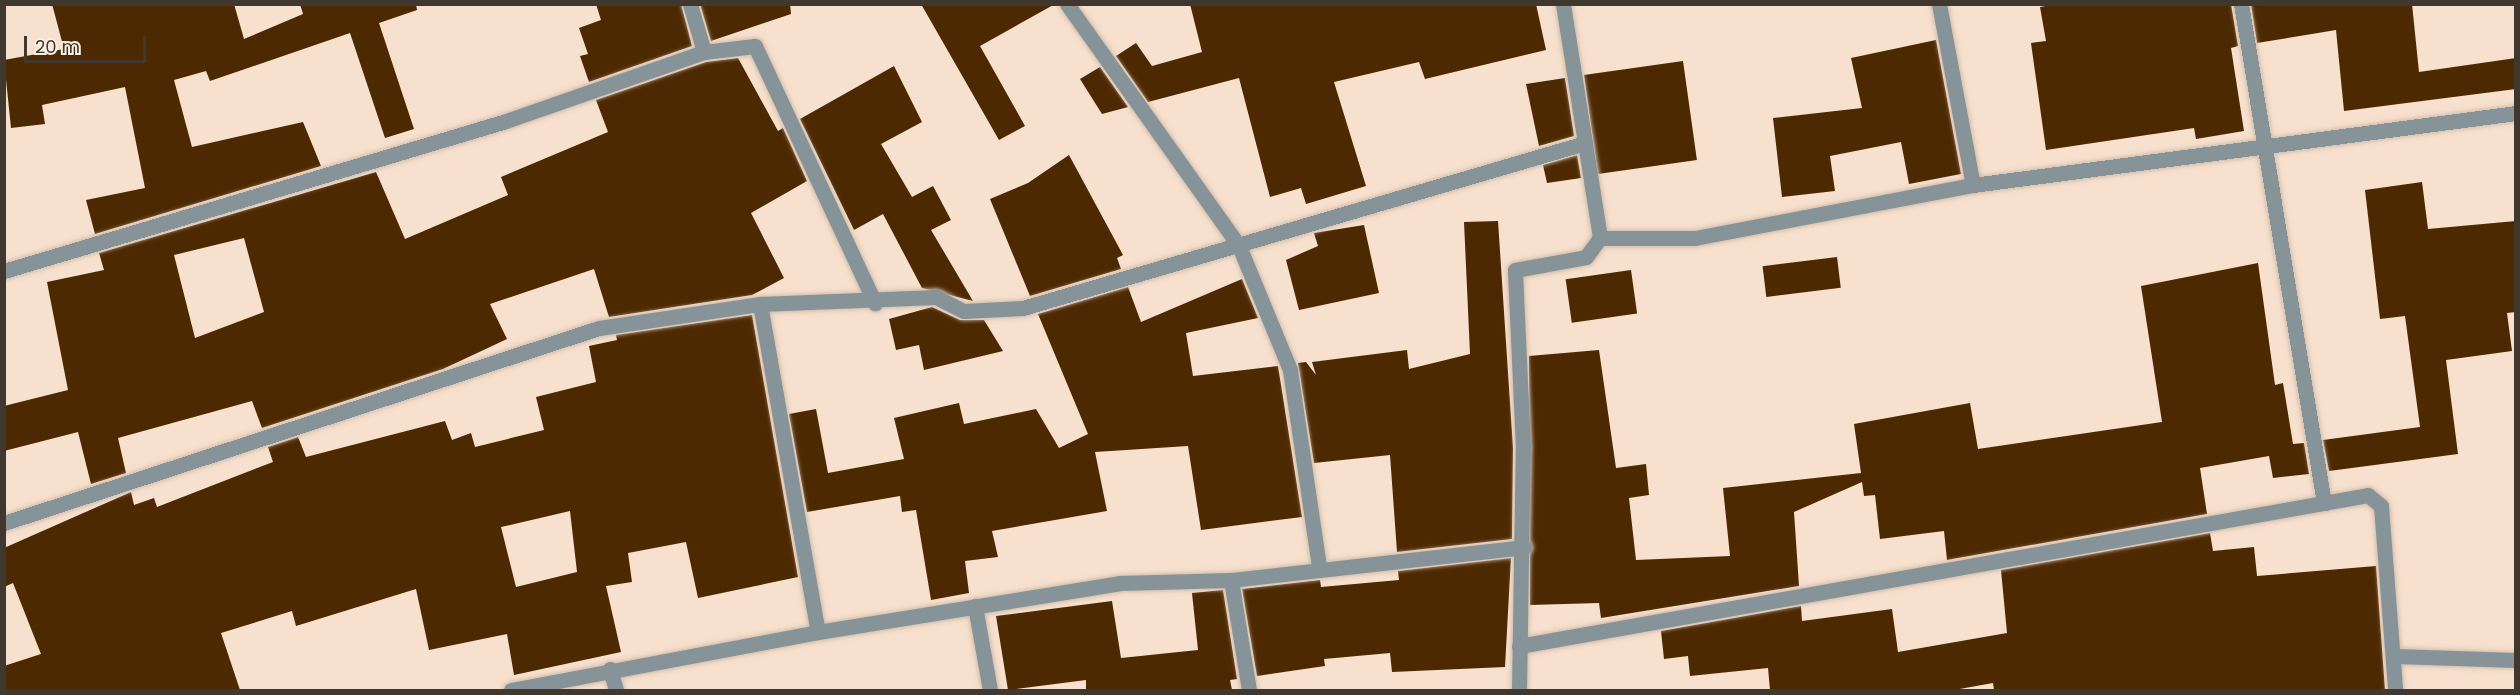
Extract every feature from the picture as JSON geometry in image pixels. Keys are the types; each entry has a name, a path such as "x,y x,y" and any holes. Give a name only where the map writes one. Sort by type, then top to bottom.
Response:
{"street":[{"path":"690,4 704,52"},
{"path":"1067,4 1239,246 1290,370 1319,566"},
{"path":"1519,690 1524,547 1515,270 1586,257 1600,238 1563,4"},
{"path":"1939,4 1973,185"},
{"path":"2241,4 2260,147 2324,503"},
{"path":"4,271 503,122 704,52 755,46 875,303"},
{"path":"1600,238 1695,238 1973,185 2516,113"},
{"path":"4,523 599,328 760,304 875,303 936,297 964,311 1023,308 1585,143"},
{"path":"760,304 818,632"},
{"path":"1519,646 2368,495 2381,506 2396,656 2395,690"},
{"path":"511,690 610,669 818,632 1119,583 1231,580 1319,566 1524,547"},
{"path":"1231,580 1249,690"},
{"path":"975,606 990,690"},
{"path":"2396,656 2516,660"},
{"path":"610,669 616,690"}],"building":[{"path":"52,4 234,4 244,39 303,14 300,4 416,4 417,10 379,23 414,129 385,138 350,33 210,81 206,71 174,80 192,147 303,122 321,166 95,234 86,200 145,188 125,87 42,105 45,124 11,128 4,60 64,49"},
{"path":"596,4 681,4 692,46 589,82 580,56 588,54 579,28 601,20"},
{"path":"700,4 790,4 791,14 711,41"},
{"path":"921,4 1055,4 980,46 1025,126 999,140"},
{"path":"1190,4 1536,4 1546,50 1425,79 1419,62 1334,82 1366,186 1306,204 1301,188 1270,197 1239,78 1148,102 1116,56 1136,43 1152,66 1202,52"},
{"path":"2057,4 2231,4 2238,46 2231,48 2244,131 2196,139 2194,128 2046,150 2031,43 2046,41 2040,7"},
{"path":"2251,4 2412,4 2419,72 2516,58 2516,89 2344,111 2336,30 2257,43"},
{"path":"1936,40 1961,174 1909,184 1901,142 1830,156 1835,191 1782,197 1773,118 1862,108 1851,58"},
{"path":"738,58 778,131 783,128 807,181 751,213 784,278 752,295 609,317 594,269 490,304 507,339 443,369 262,428 252,401 118,438 126,473 91,484 78,432 4,451 4,406 68,390 47,282 104,270 99,253 376,172 405,239 508,195 501,177 608,132 596,100 706,62","holes":["244,238 264,312 195,338 174,255"]},
{"path":"1683,61 1697,160 1598,174 1584,75"},
{"path":"894,66 922,122 881,144 912,197 933,186 951,220 931,230 973,301 922,288 883,214 854,230 800,119"},
{"path":"1100,67 1128,107 1102,114 1080,79"},
{"path":"1565,78 1574,136 1539,146 1526,84"},
{"path":"1069,155 1123,255 1117,258 1121,269 1030,296 990,199 1028,183"},
{"path":"1577,155 1581,178 1547,183 1543,165"},
{"path":"2422,182 2428,229 2516,221 2516,312 2507,313 2512,351 2446,360 2458,454 2329,471 2323,440 2420,427 2405,316 2380,319 2365,190"},
{"path":"1498,221 1513,448 1512,539 1397,552 1390,455 1314,463 1298,363 1306,362 1316,375 1312,362 1407,350 1409,369 1470,354 1464,222"},
{"path":"1364,225 1379,293 1299,310 1286,260 1318,246 1314,233"},
{"path":"1837,257 1841,288 1766,297 1763,266"},
{"path":"2258,263 2275,385 2283,383 2293,444 2304,443 2309,474 2273,478 2269,456 2200,468 2207,514 1947,560 1944,531 1880,539 1875,495 1864,496 1862,482 1794,512 1799,586 1601,618 1599,603 1530,605 1529,356 1599,350 1616,468 1646,464 1649,495 1629,498 1636,560 1730,556 1723,488 1861,473 1854,424 1970,403 1978,449 2162,422 2141,286"},
{"path":"1631,270 1637,314 1572,323 1566,279"},
{"path":"1242,279 1258,318 1186,333 1193,376 1278,366 1302,517 1201,530 1188,446 1095,452 1107,511 992,531 998,557 965,561 969,593 931,600 916,510 902,512 900,496 807,512 789,414 816,409 828,473 904,459 894,418 959,403 964,424 1036,409 1059,448 1088,434 1038,314 1128,287 1141,322"},
{"path":"932,307 960,320 984,320 1003,351 924,370 919,345 896,350 889,319"},
{"path":"752,315 798,577 698,598 686,542 628,553 632,582 606,586 621,652 514,675 507,634 429,650 416,589 296,626 292,611 221,633 240,690 4,690 4,666 41,654 13,583 4,587 4,548 131,492 134,505 154,498 157,507 273,462 268,447 298,437 306,457 445,421 452,440 471,433 475,447 544,430 536,397 596,382 589,346 617,340 616,335","holes":["570,511 577,572 516,587 501,527"]},
{"path":"2210,533 2213,551 2254,547 2257,576 2376,566 2385,690 1994,690 1993,683 1954,690 1770,690 1768,668 1690,676 1688,656 1664,659 1661,631 1801,606 1802,621 1892,609 1898,652 2007,633 2001,570"},
{"path":"1511,558 1505,667 1392,672 1390,653 1324,659 1325,666 1257,676 1242,589 1320,580 1321,587 1399,580 1398,571"},
{"path":"1223,590 1237,679 1230,680 1232,690 1086,690 1086,680 1008,690 996,616 1112,601 1121,658 1198,650 1192,593"}]}
